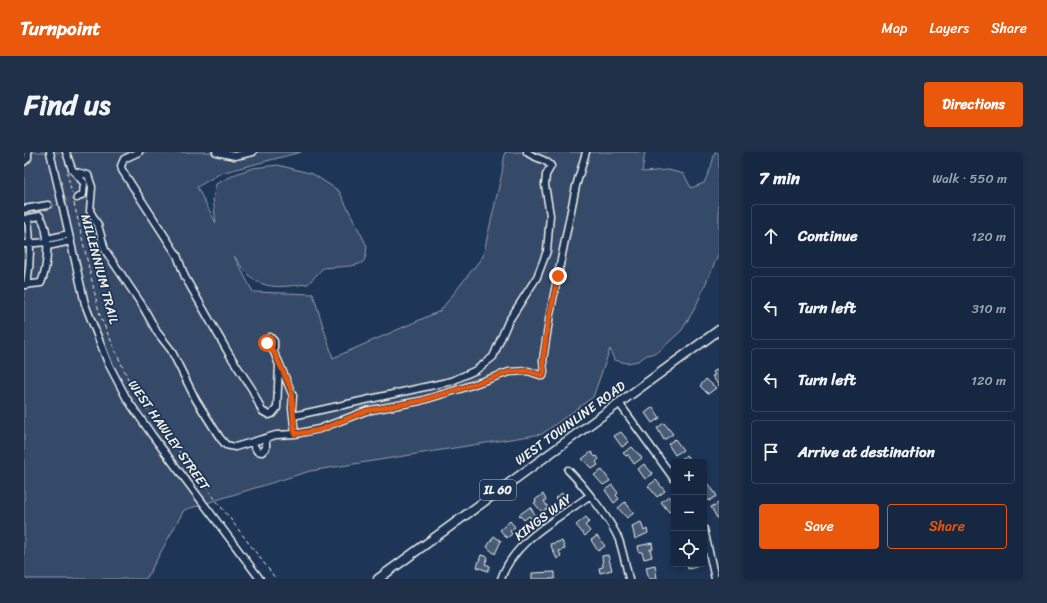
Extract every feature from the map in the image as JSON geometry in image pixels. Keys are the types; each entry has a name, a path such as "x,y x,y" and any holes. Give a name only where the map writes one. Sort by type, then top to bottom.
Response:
{"main road":[{"name":"WEST TOWNLINE ROAD","path":"383,577 719,330"}],"street":[{"path":"24,162 27,161 28,152"},
{"name":"WEST HAWLEY STREET","path":"50,152 85,304 95,333 117,382 152,434 260,579"},
{"path":"66,152 70,164 82,178 85,189 83,194 77,198"},
{"path":"139,152 124,159 121,166 122,170 176,254 194,295 229,354 249,384 262,411 269,415 272,414 277,408 278,360"},
{"path":"216,152 235,156 253,152"},
{"path":"293,416 452,381 476,370 493,357 506,326 538,277 547,251 550,215 545,185 546,175 551,166 548,162 535,158 527,152"},
{"path":"76,172 88,175 91,180 90,211 98,225 105,250 142,305 157,332 171,350 196,400 215,430 224,442 232,446 276,435 295,434 319,430 366,411 420,401 509,372 528,371 543,376 543,360 550,314 576,186 586,152"},
{"path":"24,209 48,206"},
{"path":"40,216 43,220 47,242 41,283 26,285 31,263 32,244 26,219 40,216"},
{"path":"47,242 69,234"},
{"path":"24,244 70,241"},
{"path":"274,352 292,396 295,434"},
{"path":"619,403 671,475"},
{"path":"252,442 257,451 262,452 266,448 266,438"},
{"path":"568,470 613,528 619,540 629,579"},
{"name":"KINGS WAY","path":"501,579 514,554 526,542 589,496"},
{"path":"704,531 715,579"}],"path":[{"name":"MILLENNIUM TRAIL","path":"66,170 100,316 129,381 149,412 276,579"}],"shaded area":[{"path":"24,152 301,152 221,173 197,187 216,223 213,199 216,184 238,173 253,168 278,165 313,174 339,191 367,246 366,256 360,264 323,268 308,284 275,286 260,283 253,279 234,256 253,292 313,294 333,358 440,311 483,256 502,173 505,152 645,152 642,172 668,170 684,174 691,188 704,183 711,167 715,152 719,152 719,253 695,308 682,330 657,353 647,355 638,361 627,363 614,360 610,349 593,397 542,434 310,471 184,510 146,579 24,579"}],"building":[{"path":"716,370 719,372 719,386 712,376 715,375 713,372"},
{"path":"706,379 716,388 708,394 700,386"},
{"path":"653,407 660,418 652,423 645,413"},
{"path":"664,423 673,434 664,440 657,428"},
{"path":"621,432 629,442 622,447 614,436"},
{"path":"675,439 683,450 675,455 668,444"},
{"path":"632,447 642,458 634,464 628,455 626,456 623,453"},
{"path":"591,452 599,459 596,462 598,465 592,469 582,459"},
{"path":"686,455 689,459 681,459"},
{"path":"644,464 653,474 645,479 638,469"},
{"path":"602,470 610,481 603,485 594,475"},
{"path":"656,480 665,491 657,497 648,486"},
{"path":"709,484 717,496 709,501 707,499 707,486"},
{"path":"612,485 618,493 616,495 619,499 614,503 605,490"},
{"path":"562,493 564,497 558,501 555,498"},
{"path":"543,494 546,500 544,501 548,508 542,512 534,503 536,502 535,500"},
{"path":"669,496 671,500 671,511 669,512 661,502"},
{"path":"625,502 634,513 627,518 618,508"},
{"path":"719,503 719,517 717,518 711,507"},
{"path":"530,507 536,516 531,519 529,516 524,520 519,515"},
{"path":"586,517 590,522 585,525 590,531 585,536 576,525"},
{"path":"510,521 515,527 510,531 512,534 507,538 500,530"},
{"path":"641,522 644,531 647,529 648,533 635,539 632,526"},
{"path":"494,536 501,541 495,554 487,547"},
{"path":"597,536 605,546 598,551 591,540"},
{"path":"562,541 565,549 559,551 561,556 557,559 550,544"},
{"path":"652,543 653,549 650,549 652,557 644,559 642,552 639,552 638,546"},
{"path":"481,555 488,557 485,564 490,566 488,571 477,567"},
{"path":"608,555 612,570 600,573 599,568 603,567 602,556"},
{"path":"655,565 657,579 649,579 646,567"},
{"path":"555,572 555,579 532,579 532,573"}],"tunnel":[{"path":"48,205 77,198"}],"route":[{"path":"267,343 272,348 291,389 293,402 292,414 295,434 302,434 319,430 366,411 420,401 468,387 509,372 528,371 543,376 544,372 542,365 547,329 558,276"}]}
